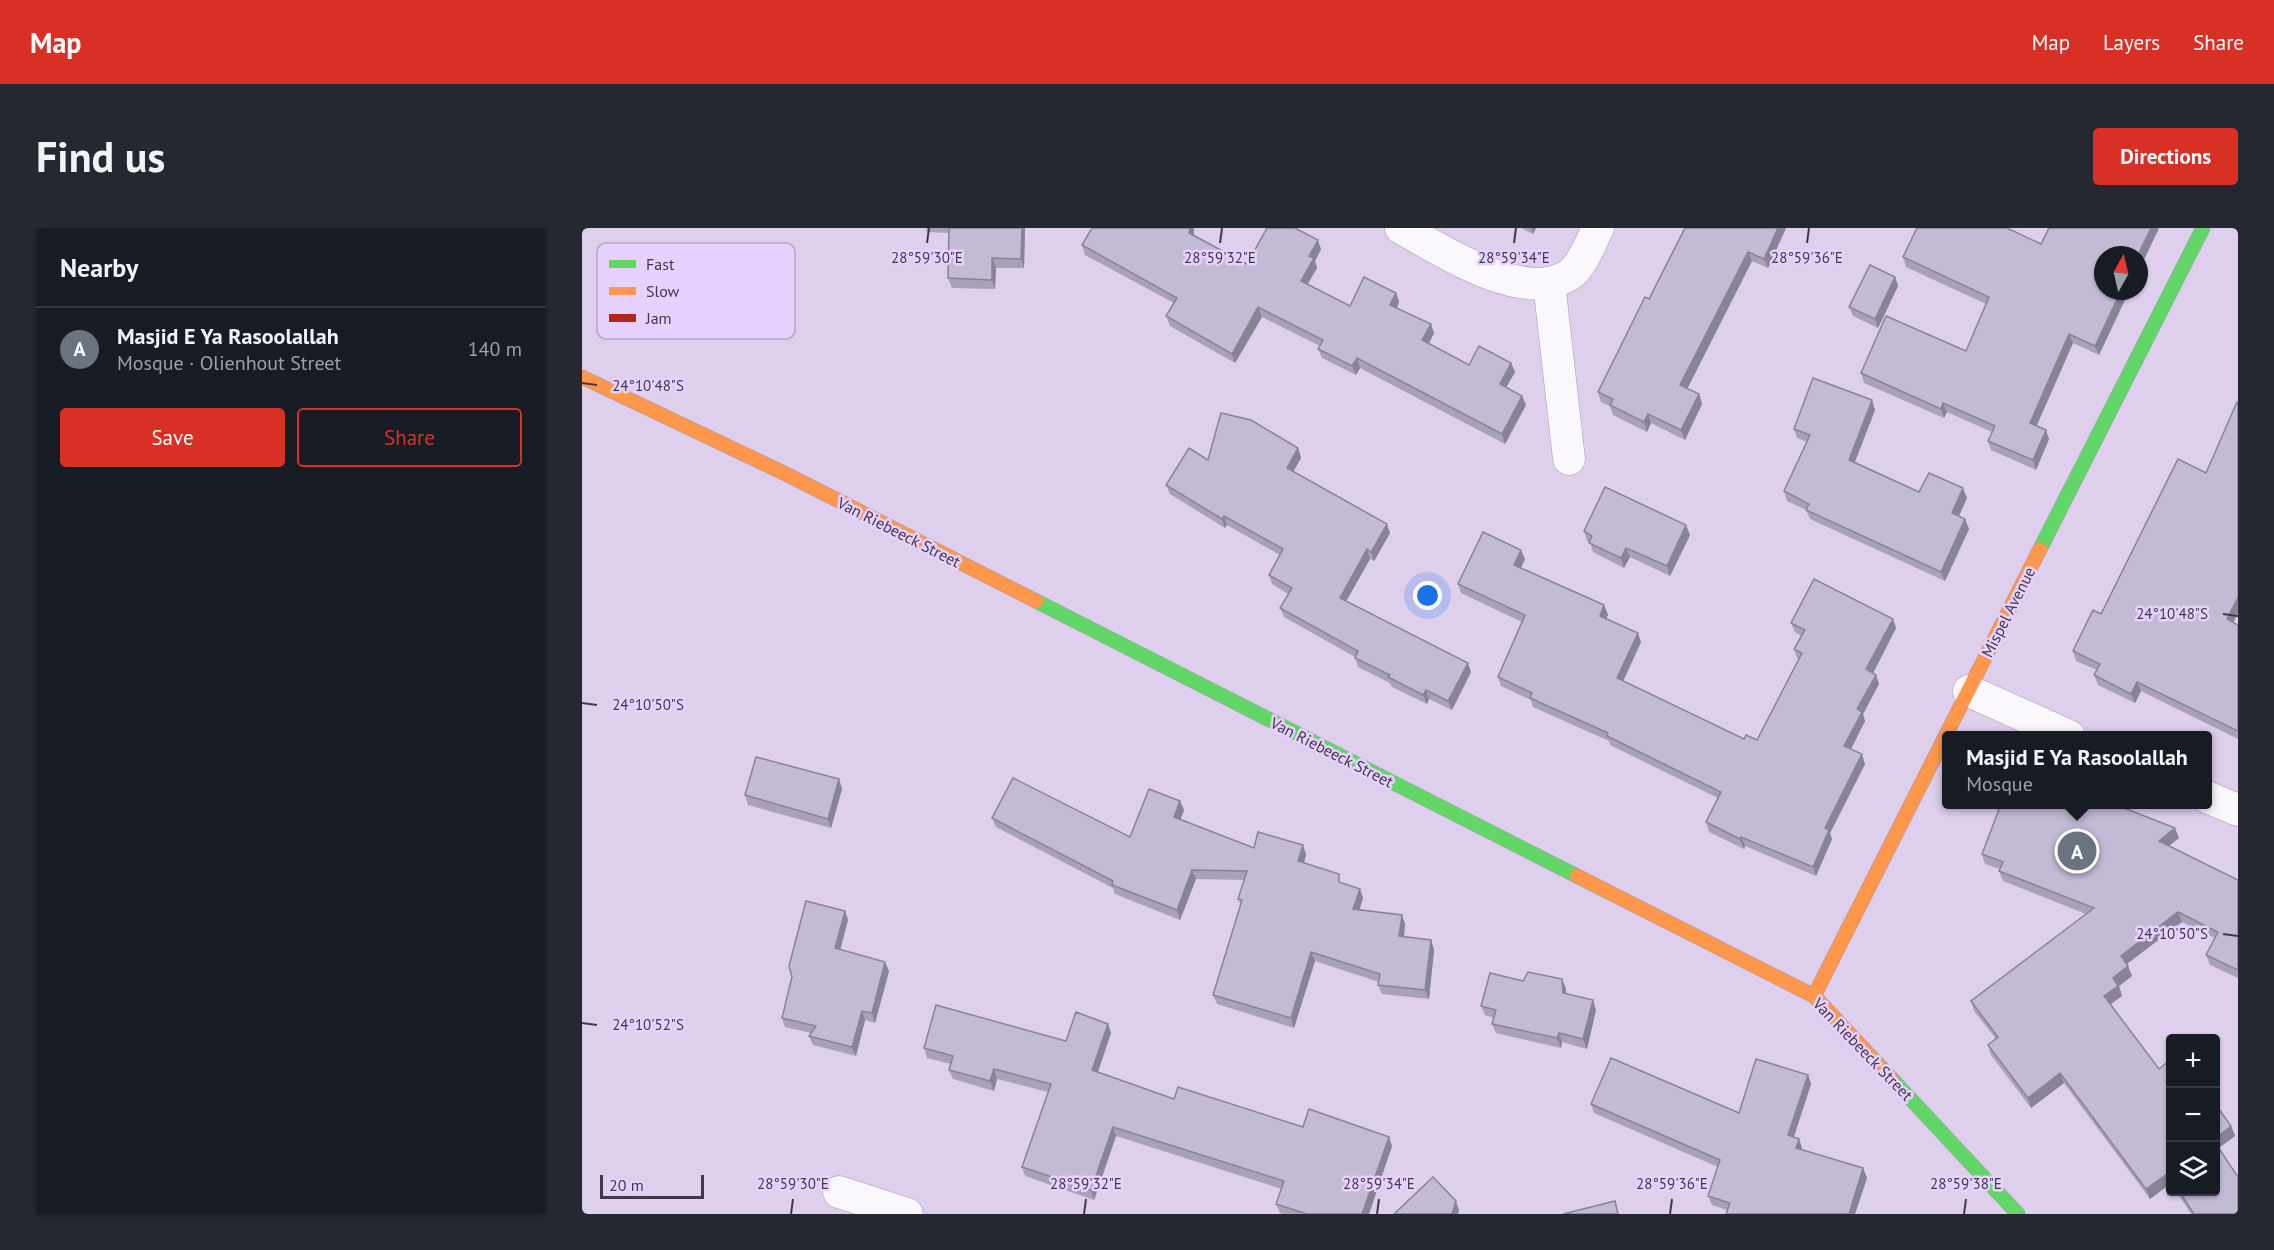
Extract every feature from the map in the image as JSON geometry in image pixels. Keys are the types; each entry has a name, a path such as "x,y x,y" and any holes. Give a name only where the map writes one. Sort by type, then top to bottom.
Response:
{"street":[{"path":"1401,228 1481,271 1516,282 1549,283 1569,275 1583,258 1598,228"},
{"name":"Mispel Avenue","path":"1949,731 2203,228"},
{"path":"1549,283 1569,459"},
{"name":"Van Riebeeck Street","path":"582,377 788,476 1814,996 2018,1214"},
{"path":"1969,691 2060,731"},
{"name":"Mispel Avenue","path":"1814,996 1942,744"},
{"path":"2212,799 2238,810"},
{"path":"839,1192 907,1214"}],"building":[{"path":"949,228 1022,228 1021,259 992,258 992,280 948,278"},
{"path":"1092,228 1190,228 1189,233 1247,264 1267,228 1295,228 1318,240 1309,256 1314,258 1301,281 1350,306 1364,277 1396,293 1390,305 1431,324 1422,340 1469,365 1479,346 1511,363 1500,384 1522,396 1502,434 1357,358 1352,366 1318,349 1323,340 1258,307 1232,354 1166,316 1177,298 1082,245"},
{"path":"1685,228 1778,228 1764,259 1748,252 1680,385 1699,394 1681,430 1648,414 1644,422 1610,405 1613,399 1598,392 1645,297 1649,299"},
{"path":"1917,228 2007,228 2041,244 2049,228 2151,228 2142,246 2094,246 2094,300 2117,300 2095,346 2069,334 2030,423 2046,430 2033,460 1988,441 1995,426 1943,403 1941,409 1861,373 1886,316 1966,351 1989,297 1903,257"},
{"path":"1870,265 1895,277 1875,319 1849,307"},
{"path":"1813,378 1872,400 1849,460 1919,492 1929,473 1963,488 1952,513 1965,519 1941,572 1806,510 1809,504 1784,491 1810,435 1794,429"},
{"path":"2237,402 2238,597 2227,619 2238,625 2238,731 2137,682 2131,694 2094,675 2100,664 2073,651 2093,610 2101,614 2178,459 2206,473"},
{"path":"1221,413 1251,420 1298,448 1287,468 1387,524 1371,552 1367,549 1340,598 1468,663 1448,701 1426,690 1423,695 1388,677 1390,675 1355,658 1358,651 1280,608 1292,588 1269,575 1283,549 1224,516 1222,519 1166,485 1189,448 1208,460"},
{"path":"1605,487 1686,525 1667,566 1626,548 1621,558 1589,543 1592,536 1584,531"},
{"path":"1483,532 1521,550 1514,565 1604,605 1600,616 1638,633 1617,678 1744,739 1746,735 1757,740 1802,653 1794,649 1805,630 1791,623 1814,579 1893,619 1866,669 1876,675 1857,709 1862,712 1844,746 1862,754 1825,828 1829,830 1813,867 1741,837 1740,839 1706,822 1721,792 1607,736 1608,733 1530,698 1532,693 1498,677 1525,615 1458,584"},
{"path":"756,757 839,779 828,819 745,795"},
{"path":"1013,778 1130,837 1149,789 1180,801 1174,817 1254,848 1258,832 1303,845 1298,861 1339,874 1339,882 1360,889 1353,909 1402,915 1399,936 1431,940 1425,990 1378,985 1380,974 1311,952 1291,1018 1213,995 1242,900 1238,899 1247,871 1192,870 1177,910 1112,885 1113,881 992,818"},
{"path":"1999,809 2127,809 2175,828 2159,841 2238,880 2238,970 2206,955 2218,932 2178,912 2121,956 2128,966 2113,978 2118,986 2104,996 2159,1069 2166,1063 2166,1175 2146,1189 2060,1073 2028,1098 1988,1045 1998,1037 1971,1001 2094,908 1999,871 2003,862 1982,854"},
{"path":"806,901 845,911 835,948 885,962 872,1013 862,1011 852,1047 809,1036 816,1026 782,1018 792,977 789,966"},
{"path":"1528,972 1562,979 1563,993 1593,1000 1583,1039 1559,1033 1557,1038 1492,1024 1496,1010 1481,1006 1490,973 1523,981"},
{"path":"936,1005 1066,1041 1076,1012 1108,1024 1092,1070 1174,1099 1178,1087 1303,1127 1309,1109 1389,1137 1362,1214 1307,1214 1276,1204 1284,1181 1113,1127 1091,1190 1022,1167 1051,1084 994,1069 990,1081 949,1070 953,1056 924,1048"},
{"path":"1611,1058 1739,1113 1756,1059 1808,1075 1788,1135 1799,1139 1796,1148 1863,1168 1849,1214 1726,1214 1730,1203 1708,1196 1720,1160 1591,1104"},
{"path":"2220,1111 2231,1126 2220,1135"},
{"path":"2220,1150 2238,1177 2238,1214 2194,1214 2182,1196 2220,1196"},
{"path":"1433,1177 1456,1201 1452,1214 1394,1214"},
{"path":"1615,1201 1618,1214 1563,1214"}],"traffic: fast":[{"path":"2040,549 2203,228"},
{"path":"1036,601 1577,876"},
{"path":"1892,1079 2018,1214"}],"traffic: slow":[{"path":"582,377 788,475 1036,601"},
{"path":"1948,731 2040,549"},
{"path":"1814,996 1942,743"},
{"path":"1577,876 1814,996 1892,1079"}],"place":[{"name":"Masjid E Ya Rasoolallah","path":"2077,851"}]}
